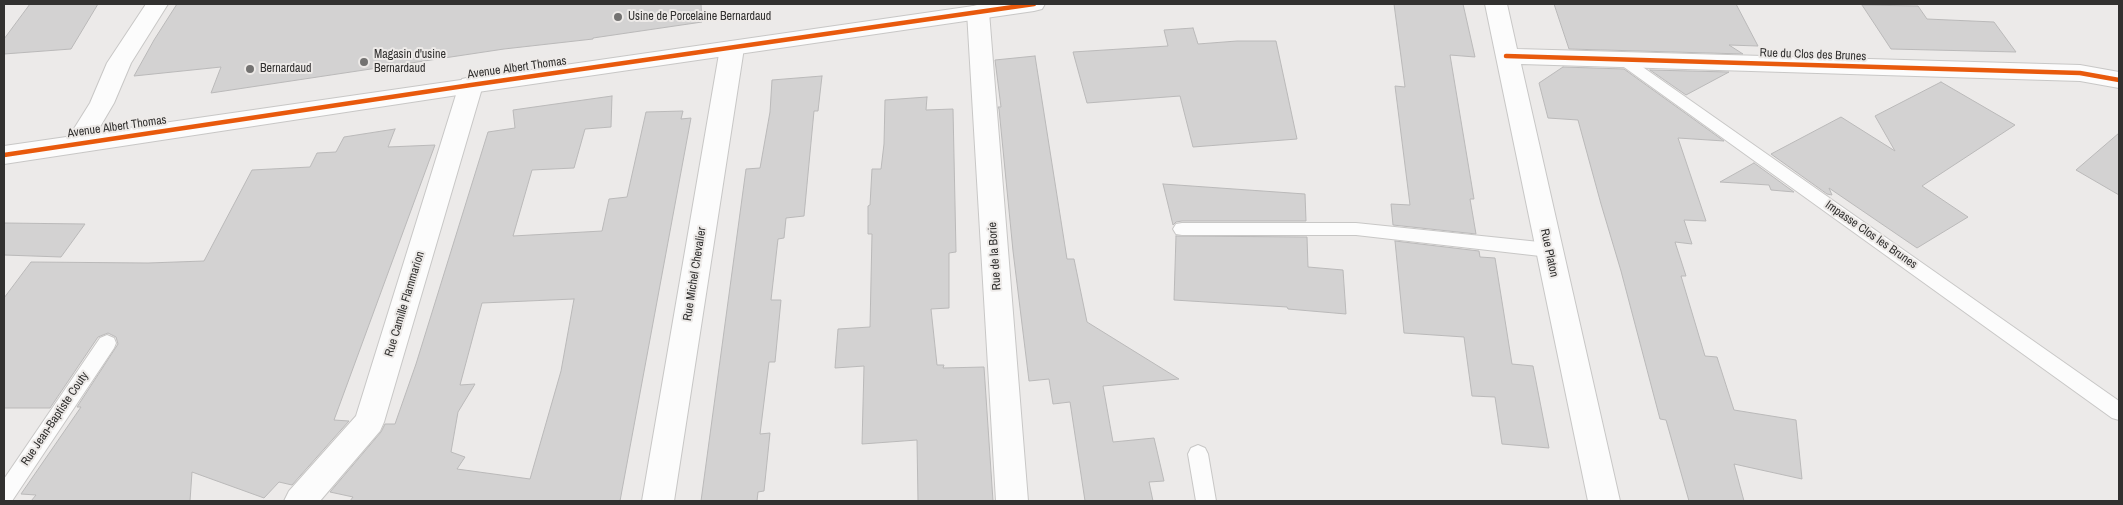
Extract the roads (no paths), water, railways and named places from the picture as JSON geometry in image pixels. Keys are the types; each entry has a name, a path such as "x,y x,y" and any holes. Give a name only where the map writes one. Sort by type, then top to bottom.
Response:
{"street":[{"path":"78,143 102,103 119,63 157,4"},
{"name":"Avenue Albert Thomas","path":"4,155 1034,4"},
{"name":"Rue Platon","path":"1496,4 1604,501"},
{"name":"Rue de la Borie","path":"978,12 1012,501"},
{"name":"Rue Michel Chevalier","path":"658,501 732,48"},
{"name":"Rue du Clos des Brunes","path":"1506,56 2080,73 2119,80"},
{"name":"Rue Camille Flammarion","path":"300,501 369,422 472,85"}],"lane":[{"name":"Impasse Clos les Brunes","path":"1622,59 2119,412"},
{"path":"1182,229 1356,229 1549,250"},
{"name":"Rue Jean-Baptiste Couty","path":"4,496 107,343"},
{"path":"1198,454 1206,501"}],"place":[{"name":"Usine de Porcelaine Bernardaud","path":"618,17"},
{"name":"Magasin d'usine Bernardaud","path":"364,62"},
{"name":"Bernardaud","path":"250,69"}]}
